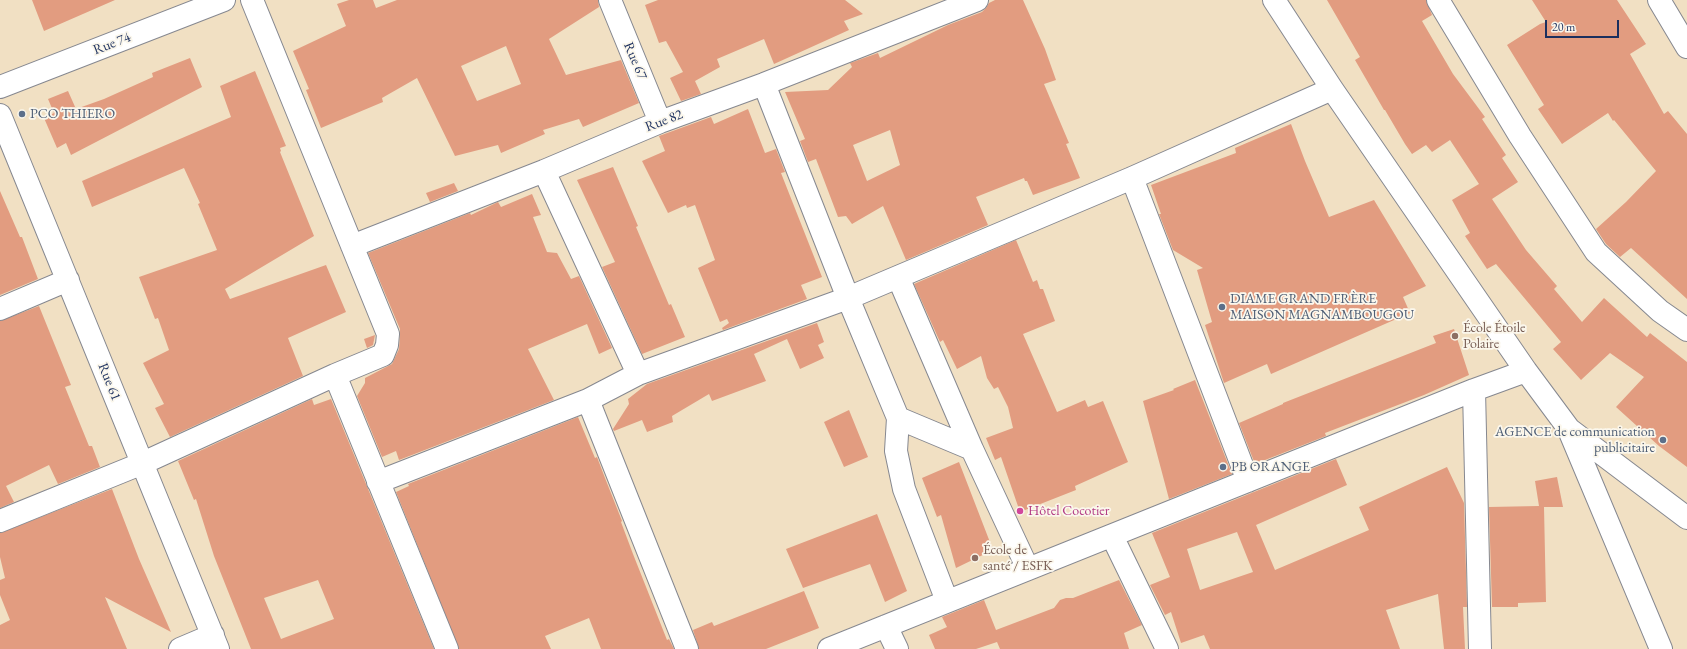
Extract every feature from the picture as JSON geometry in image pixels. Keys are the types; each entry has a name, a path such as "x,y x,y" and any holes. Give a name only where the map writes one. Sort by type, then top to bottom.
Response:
{"street":[{"name":"Rue 74","path":"0,87 224,0"},
{"path":"0,521 143,463 335,375 383,355 388,345 388,334 252,0"},
{"name":"Rue 67","path":"610,0 660,122"},
{"name":"Rue 82","path":"352,246 544,171 660,122 764,84 977,0"},
{"path":"1274,0 1332,90 1526,371 1569,429 1661,649"},
{"path":"1438,0 1520,136 1596,252 1660,311 1687,330"},
{"path":"1659,0 1687,47"},
{"path":"764,84 848,298 898,418 896,451 904,489 947,601"},
{"path":"378,482 588,400 638,374 848,298 1132,178 1332,90"},
{"name":"Rue 61","path":"0,115 216,642"},
{"path":"544,171 638,374"},
{"path":"1132,178 1248,481"},
{"path":"898,277 972,449 1028,569"},
{"path":"0,309 68,280"},
{"path":"830,649 1474,390 1526,371"},
{"path":"335,375 447,649"},
{"path":"1474,390 1480,649"},
{"path":"588,400 687,649"},
{"path":"898,418 972,449"},
{"path":"1569,429 1687,518"},
{"path":"1112,536 1167,649"},
{"path":"886,626 897,649"},
{"path":"180,649 216,642"}],"building":[{"path":"32,0 115,0 44,31"},
{"path":"349,0 373,0 376,8 397,0 598,0 599,7 549,39 566,75 621,60 639,103 583,127 579,119 543,130 545,134 501,153 498,145 455,156 417,78 382,98 383,102 321,128 306,90 309,89 293,51 346,26 337,4","holes":["506,46 521,84 477,101 461,66"]},
{"path":"658,0 845,0 863,14 844,21 849,30 774,64 764,39 717,59 720,67 695,81 701,94 681,101 670,78 683,72 666,41 659,43 645,5"},
{"path":"995,0 1023,0 1045,49 1056,80 1044,84 1069,143 1066,144 1080,178 1033,195 1027,181 1025,181 1024,178 976,197 988,225 906,260 883,206 852,224 846,216 838,217 816,159 808,162 800,141 805,139 785,92 828,90 852,67 850,63 878,53 880,58 948,25 982,12 989,3","holes":["890,130 900,165 867,181 853,145"]},
{"path":"1327,0 1426,0 1432,15 1422,21 1453,74 1485,117 1482,119 1506,155 1502,158 1518,182 1492,199 1526,250 1557,286 1554,289 1582,322 1604,298 1647,337 1650,333 1687,362 1687,467 1659,446 1616,407 1644,377 1610,353 1581,380 1553,349 1561,342 1496,264 1487,269 1465,236 1470,233 1452,200 1479,184 1450,140 1432,152 1426,145 1412,154 1355,60 1360,57"},
{"path":"1532,0 1617,0 1646,44 1630,54 1664,114 1668,111 1687,134 1687,299 1631,248 1620,257 1606,244 1596,229 1626,202 1656,171 1614,120 1613,121 1608,113 1562,144 1538,109 1544,105 1507,45 1540,24 1546,22"},
{"path":"190,58 202,87 71,155 66,143 57,148 44,118 54,113 48,99 68,91 76,109 104,99 153,77 152,73"},
{"path":"255,71 286,146 280,148 280,152 314,236 225,289 230,299 326,265 346,312 288,338 303,376 170,437 155,408 164,404 143,363 169,350 158,318 155,319 139,277 217,250 198,204 200,203 184,168 92,207 82,181 231,117 220,86"},
{"path":"748,109 765,153 776,149 785,172 781,173 822,277 801,285 807,299 723,330 722,328 729,323 727,319 720,322 698,268 715,260 695,205 687,208 686,205 668,213 642,161 665,151 659,136 711,117 714,124"},
{"path":"1291,124 1329,217 1374,200 1426,286 1403,297 1410,313 1271,374 1267,364 1224,383 1205,325 1212,322 1197,270 1203,268 1173,250 1159,214 1161,214 1151,185 1236,153 1235,148"},
{"path":"613,167 638,226 636,227 669,305 671,304 685,337 642,354 602,267 615,262 577,180"},
{"path":"454,183 458,191 430,202 426,193"},
{"path":"0,191 20,237 22,237 38,279 0,295"},
{"path":"532,194 541,215 533,217 547,252 557,253 571,279 579,276 612,348 599,354 587,324 528,349 554,400 399,460 396,451 382,457 357,396 365,383 365,378 392,364 399,349 400,329 368,253 470,213 471,215 498,202 501,207"},
{"path":"1016,240 1033,282 1037,280 1040,289 1043,289 1055,321 1023,334 1057,412 1085,400 1088,407 1103,401 1128,462 1075,486 1076,490 1020,512 1001,457 995,460 986,438 1013,428 1008,407 998,387 994,389 987,378 981,356 957,369 943,340 940,342 914,284"},
{"path":"39,306 71,385 65,387 89,446 92,446 100,467 58,484 49,465 6,486 14,502 0,508 0,321"},
{"path":"817,323 824,342 818,345 824,358 800,369 787,339 754,354 766,381 712,401 709,394 672,416 673,422 647,432 642,420 614,431 613,429 629,404 628,399 647,384"},
{"path":"1454,329 1469,375 1424,395 1325,433 1326,436 1255,464 1239,423 1283,403 1436,343 1433,336"},
{"path":"375,335 373,345 367,348 364,339"},
{"path":"1195,380 1232,474 1169,499 1143,401 1174,390 1173,389"},
{"path":"312,399 314,405 331,399 434,649 251,649 214,556 196,499 194,500 178,461","holes":["318,580 334,619 281,639 264,598"]},
{"path":"849,410 868,457 844,467 824,422"},
{"path":"578,417 595,458 597,457 667,640 669,639 674,649 601,649 589,618 545,636 551,649 459,649 396,492 409,486 408,484"},
{"path":"1336,459 1347,485 1256,525 1275,570 1369,530 1359,507 1447,467 1464,503 1467,607 1463,607 1465,649 1444,649 1438,594 1386,610 1400,649 1210,649 1204,635 1181,643 1171,612 1165,615 1150,585 1170,577 1152,533","holes":["1237,532 1253,572 1200,590 1187,549"]},
{"path":"959,462 993,550 956,568 941,515 937,517 922,478"},
{"path":"1557,477 1563,507 1544,507 1546,602 1518,603 1518,607 1492,607 1489,507 1539,506 1535,481"},
{"path":"112,489 139,559 171,632 105,597 127,649 0,649 0,625 10,620 0,595 0,580 5,578 0,557 0,533"},
{"path":"877,514 907,591 885,602 870,564 803,588 786,549"},
{"path":"1119,580 1142,625 1124,633 1129,649 1000,649 997,642 976,649 935,649 929,635 947,627 942,617 984,600 996,630 1054,608 1060,600 1073,598"},
{"path":"804,591 819,628 766,649 699,649 693,630 712,622 714,626"}],"place":[{"name":"PCO THIERO","path":"22,114"},
{"name":"DIAME GRAND FRÈRE MAISON MAGNAMBOUGOU","path":"1222,307"},
{"name":"École Étoile Polaire","path":"1455,336"},
{"name":"AGENCE de communication publicitaire","path":"1663,440"},
{"name":"PB ORANGE","path":"1223,467"},
{"name":"Hôtel Cocotier","path":"1020,511"},
{"name":"École de santé / ESFK","path":"975,558"}]}
